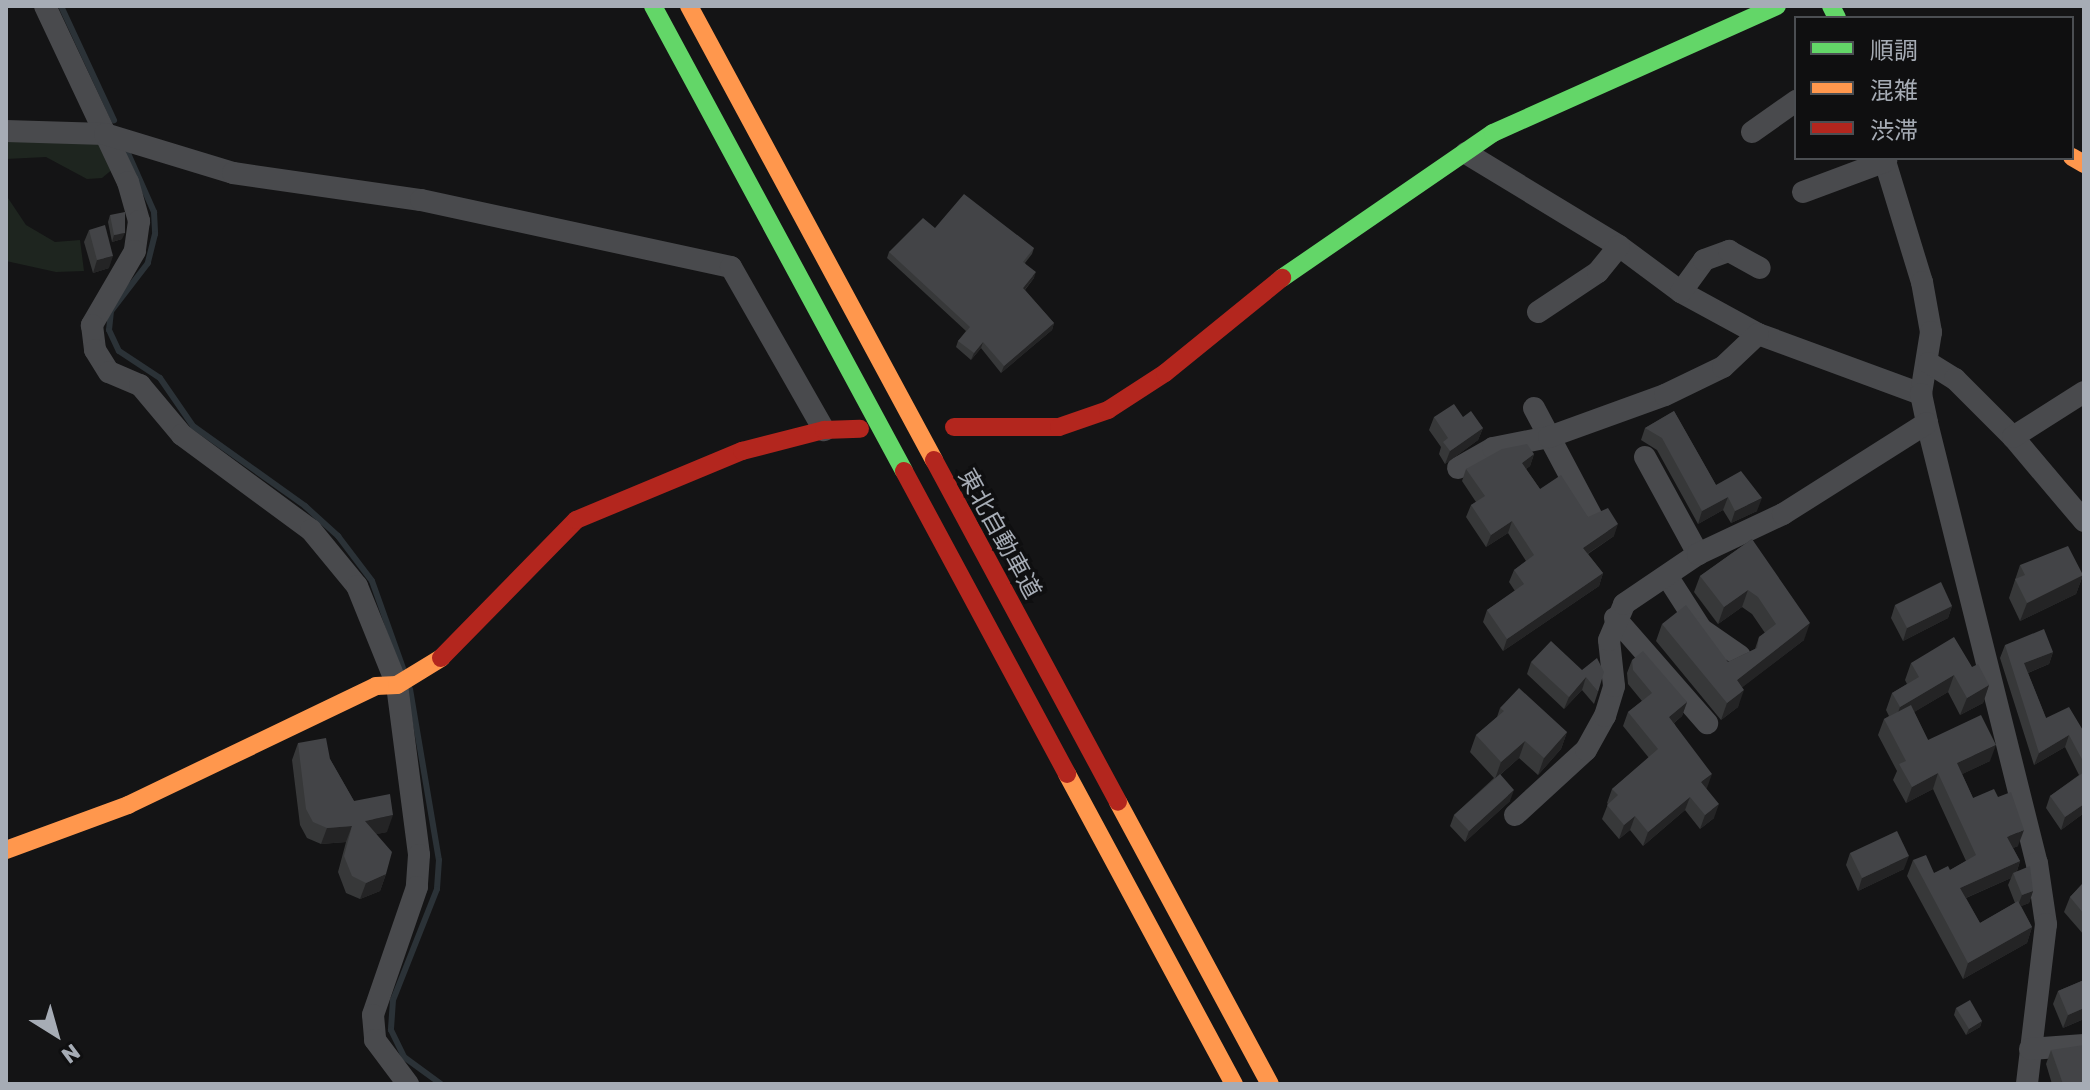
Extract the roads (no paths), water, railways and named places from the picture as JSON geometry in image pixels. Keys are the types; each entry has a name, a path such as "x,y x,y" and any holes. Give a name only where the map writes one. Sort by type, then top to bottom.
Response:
{"main road":[{"path":"653,6 807,300 1234,1084"},
{"name":"東北自動車道","path":"689,6 1270,1084"},
{"path":"954,427 1059,427 1108,410 1165,373 1246,303 1429,173 1466,153 1493,133 1777,6"},
{"path":"6,850 128,805 376,686 404,682 465,638 576,520 742,451 824,430 860,429"}],"street":[{"path":"45,6 105,134 139,221 135,251 92,325 95,350 109,372 140,385 182,435 311,530 357,586 404,682 419,855 417,887 373,1015 375,1040 408,1084"},
{"path":"1752,132 1794,102"},
{"path":"6,131 105,134 233,173 421,200 731,267 824,430"},
{"path":"1466,153 1619,246 1681,292 1758,334 1921,394"},
{"path":"1803,192 1885,160 1922,282 1931,332 1929,363 1921,394 2037,863 2046,924 2027,1084"},
{"path":"1538,312 1598,272 1619,246"},
{"path":"1681,292 1704,260 1729,251 1760,268"},
{"path":"1458,468 1493,448 1549,437 1619,415 1723,367 1758,334"},
{"path":"1929,363 1955,379 2013,437 2084,521"},
{"path":"2013,437 2084,392"},
{"path":"1534,408 1591,515"},
{"path":"1515,815 1586,750 1605,716 1614,686 1609,640 1615,618 1624,604 1698,554 1783,514 1927,423"},
{"path":"1645,457 1698,554"},
{"path":"1667,576 1701,629 1740,656"},
{"path":"1615,618 1707,723"},
{"path":"2030,1049 2084,1045"}],"waterway":[{"path":"61,6 114,120"},
{"path":"127,151 154,212 155,234 148,263 111,311 109,330 119,351 160,378 193,426 305,506 338,536 372,581 404,671"},
{"path":"410,689 439,860 437,889 393,1000 391,1030 404,1057 441,1084"}]}
